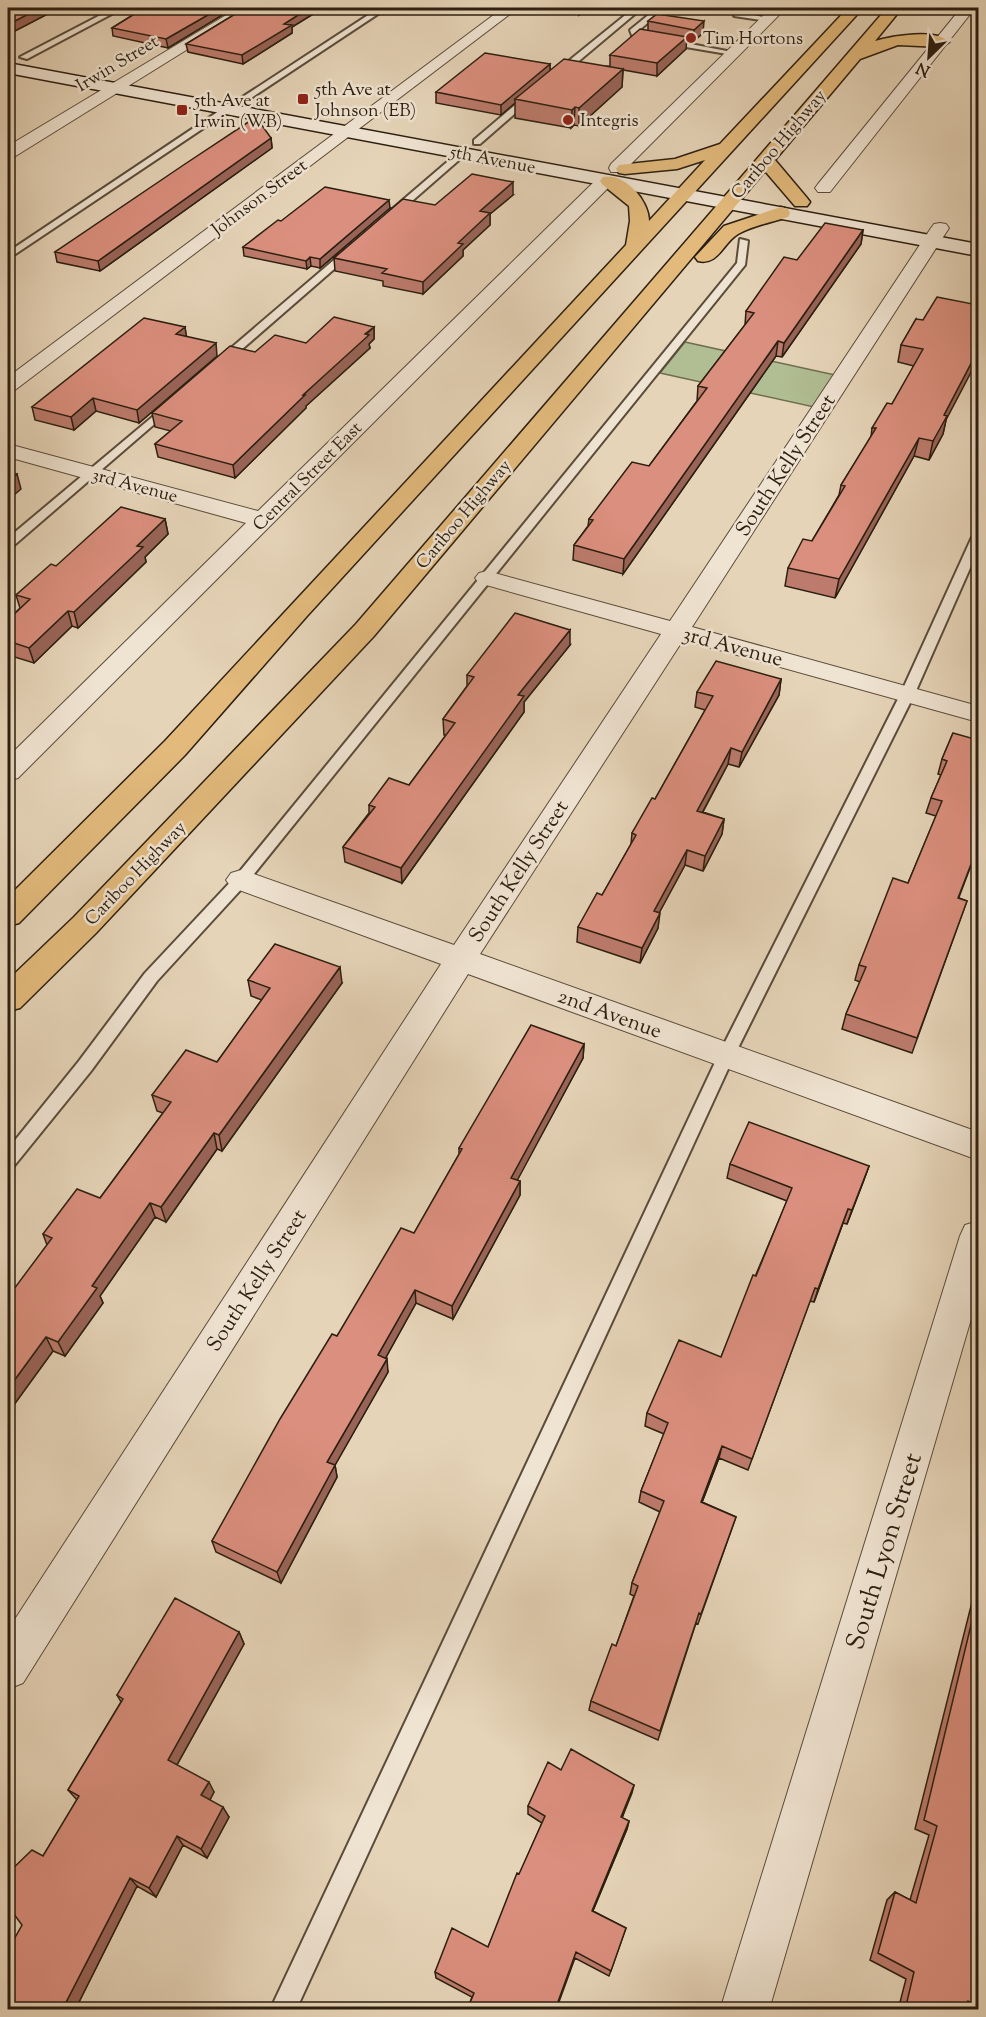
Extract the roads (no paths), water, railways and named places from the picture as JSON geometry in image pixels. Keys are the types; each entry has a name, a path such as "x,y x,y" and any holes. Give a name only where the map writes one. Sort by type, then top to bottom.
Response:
{"highway":[{"name":"Cariboo Highway","path":"8,915 175,748 635,244 856,8"},
{"name":"Cariboo Highway","path":"8,999 85,925 365,630 553,409 729,194 765,160 895,8"},
{"path":"729,194 831,62 838,46 837,28"},
{"path":"851,59 873,47 902,38 941,42"},
{"path":"635,244 642,214 638,204 614,174 677,164 726,148"},
{"path":"765,160 801,202"},
{"path":"553,409 628,343 731,230 781,213"}],"main road":[{"name":"5th Avenue","path":"16,56 245,98 354,126"},
{"name":"5th Avenue","path":"8,68 228,109 354,126 688,188 801,202 936,235 978,250"},
{"name":"5th Avenue","path":"729,194 781,213 936,235 978,236"}],"street":[{"name":"Irwin Street","path":"8,153 247,8"},
{"name":"Johnson Street","path":"8,386 512,8"},
{"path":"824,188 968,8"},
{"name":"Central Street East","path":"8,772 614,174 773,13"},
{"name":"South Kelly Street","path":"8,1668 461,959 936,235"},
{"name":"3rd Avenue","path":"8,450 262,520"},
{"name":"3rd Avenue","path":"487,578 909,693 978,714"},
{"name":"2nd Avenue","path":"241,880 978,1146"},
{"name":"South Lyon Street","path":"744,2010 978,1236"}],"lane":[{"path":"16,56 119,8"},
{"path":"245,98 383,8"},
{"path":"546,84 638,8"},
{"path":"661,8 633,32 636,36 733,53"},
{"path":"737,8 737,14 773,13"},
{"path":"387,218 537,91"},
{"path":"8,256 228,109"},
{"path":"8,1161 85,1066 151,977 241,880 742,263 742,241"},
{"path":"208,373 360,242"},
{"path":"8,544 181,396"},
{"path":"283,2010 726,1056 909,693 978,537"}],"place":[{"name":"Tim Hortons","path":"691,38"},
{"name":"5th Ave at Johnson (EB)","path":"303,99"},
{"name":"5th Ave at Irwin (WB)","path":"182,110"},
{"name":"Integris","path":"568,120"}]}
